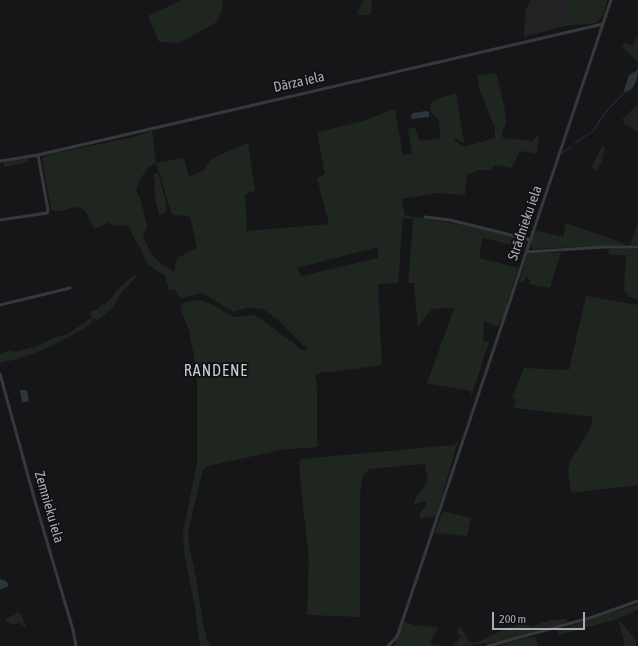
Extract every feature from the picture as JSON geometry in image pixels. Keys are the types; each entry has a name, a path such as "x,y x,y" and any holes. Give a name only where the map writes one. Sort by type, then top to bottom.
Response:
{"street":[{"name":"Strādnieku iela","path":"388,646 398,634 611,0"},
{"name":"Dārza iela","path":"0,161 38,155 602,24"},
{"path":"0,220 48,213 38,155"},
{"path":"425,217 450,220 530,240"},
{"path":"527,252 604,247 638,247"},
{"path":"0,305 70,288"},
{"name":"Zemnieku iela","path":"0,374 73,630 76,646"},
{"path":"489,646 594,617 638,601"}],"shaded area":[{"path":"182,0 222,0 222,12 215,23 179,43 159,42 148,16"},
{"path":"363,0 372,0 371,15 357,15"},
{"path":"530,0 571,0 563,24 565,26 524,37 525,12"},
{"path":"570,0 607,0 604,14 596,23 565,26 563,24"},
{"path":"638,34 638,62 622,47 626,43 633,46"},
{"path":"638,70 633,87 625,92 624,90 629,75"},
{"path":"496,73 506,121 502,131 503,138 533,141 539,133 537,154 520,151 512,168 495,165 490,170 479,170 467,175 465,195 436,193 402,199 405,215 463,225 527,240 524,248 483,238 479,258 519,268 507,302 506,311 501,322 497,327 484,321 483,341 489,342 471,397 471,391 427,383 454,309 432,309 418,327 414,283 408,283 413,219 403,218 398,283 378,284 382,365 333,372 321,372 315,376 317,386 317,447 281,450 208,466 202,473 188,533 202,617 207,640 210,646 200,646 195,608 184,552 183,532 197,463 197,373 189,331 180,306 185,302 200,300 211,304 234,317 255,315 300,349 305,351 308,348 303,345 280,322 263,309 246,308 233,312 203,293 180,298 175,290 169,290 165,276 146,263 141,249 129,227 113,225 110,224 110,222 95,229 86,212 80,208 76,207 59,211 51,209 42,158 47,155 133,137 152,131 156,163 184,158 189,177 202,171 213,158 248,143 255,190 245,195 247,231 329,224 317,178 325,174 317,132 360,122 395,109 403,155 412,154 408,129 415,127 419,141 440,138 439,120 431,112 431,103 434,100 456,93 464,143 455,138 455,141 464,147 495,138 495,128 479,89 477,75","holes":["156,163 172,215 190,216 197,248 177,258 174,272 162,264 154,256 148,247 143,234 147,228 141,201 136,190 146,171","378,247 378,258 301,276 297,268"]},
{"path":"638,104 638,132 624,123 622,119"},
{"path":"429,112 429,117 412,119 411,115 413,113"},
{"path":"602,147 605,149 601,163 596,171 591,167"},
{"path":"28,158 28,162 4,167 4,163 6,162"},
{"path":"158,173 167,212 159,215 155,198 154,174"},
{"path":"638,222 638,245 630,245 637,225"},
{"path":"566,223 625,245 532,249 531,243 535,230 563,237"},
{"path":"608,249 638,249 638,299 629,297 626,291 624,291 626,255 609,255"},
{"path":"561,253 550,288 529,284 530,281 526,276 524,282 519,282 528,254"},
{"path":"134,275 137,276 120,294 113,307 98,320 91,318 91,310 96,311 101,305 109,301 117,290"},
{"path":"586,296 638,305 638,485 571,493 568,470 570,461 590,429 593,417 514,408 516,399 512,399 524,368 569,370"},
{"path":"91,318 92,323 48,348 24,357 0,363 0,354 10,350 12,352 35,347 56,337 68,334"},
{"path":"20,390 27,390 29,401 22,403"},
{"path":"458,441 436,516 421,519 419,514 426,506 426,502 421,502 414,505 416,497 428,481 425,464 369,469 363,476 360,494 360,617 307,615 309,559 299,462 301,459 454,445"},
{"path":"443,511 471,518 467,536 435,533"},
{"path":"0,579 6,581 9,586 0,590"},
{"path":"638,604 638,610 618,619 559,635 558,630"},
{"path":"18,612 20,613 26,626 25,627 19,623 12,625 5,620"},
{"path":"566,619 568,622 511,638 482,644 453,646 461,637 457,632 461,627 469,641 475,643 510,627 521,624 532,626 551,620"},
{"path":"618,619 636,640 636,646 622,646 625,644"},
{"path":"404,621 414,625 438,627 430,644 442,646 394,646"},
{"path":"536,637 538,646 498,646 525,638"}],"waterway":[{"path":"575,143 594,130 604,114 625,92"},
{"path":"562,153 572,146"}],"district":[{"name":"RANDENE","path":"216,371"}]}
